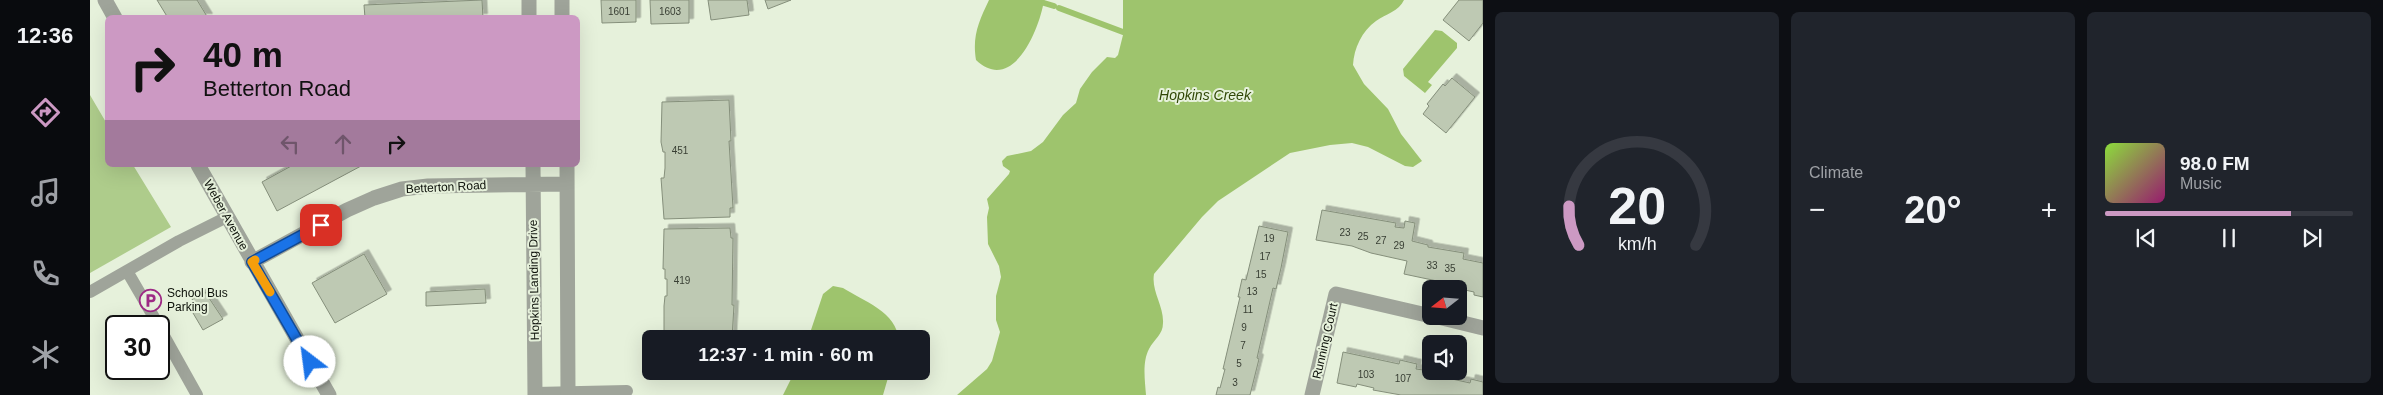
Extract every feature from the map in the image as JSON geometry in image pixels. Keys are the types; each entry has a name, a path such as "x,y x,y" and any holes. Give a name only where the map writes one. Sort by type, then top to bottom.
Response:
{"street":[{"path":"106,0 114,15"},
{"path":"529,0 529,15"},
{"path":"562,0 562,15"},
{"name":"Weber Avenue","path":"199,167 329,395"},
{"name":"Hopkins Landing Drive","path":"533,167 535,394"},
{"path":"567,167 568,394"},
{"name":"Betterton Road","path":"252,262 347,210 374,198 402,189 428,186 567,184"},
{"name":"Running Court","path":"1312,395 1336,294 1422,314"},
{"name":"Running Court","path":"1468,324 1483,328"}],"lane":[{"path":"90,292 179,241 227,217"},
{"path":"127,271 153,315"},
{"path":"170,346 197,395"},
{"path":"535,394 627,391"}],"shaded area":[{"path":"90,95 105,121 105,167 134,167 171,227 90,273"}],"water":[{"path":"989,0 1044,0 1037,26 1030,41 1013,64 1002,69 989,69 976,60 975,43 977,29"},
{"name":"Hopkins Creek","path":"1123,0 1404,0 1396,10 1371,25 1363,35 1355,52 1353,65 1364,84 1388,109 1401,134 1422,161 1413,167 1405,166 1368,147 1352,143 1330,145 1290,153 1218,201 1154,274 1154,286 1162,311 1163,327 1149,349 1145,360 1146,395 957,395 987,369 992,361 1000,332 996,320 996,296 1001,277 999,266 988,244 987,217 989,208 987,199 1009,174 1010,171 1003,166 1002,161 1007,156 1031,151 1043,142 1063,115 1076,103 1080,89 1092,72 1107,57 1115,58 1118,55 1123,35"},
{"path":"1435,30 1442,31 1457,43 1457,48 1428,82 1432,85 1425,93 1404,76 1403,69"},
{"path":"833,286 843,288 878,308 892,322 896,330 811,330 823,294"},
{"path":"790,380 887,380 883,395 783,395"}],"building":[{"path":"157,0 197,0 206,15 166,15"},
{"path":"482,0 483,15 365,15 364,5"},
{"path":"601,0 636,0 636,22 602,23"},
{"path":"650,0 689,0 689,23 651,24"},
{"path":"708,0 747,0 749,15 711,20"},
{"path":"765,0 791,0 768,9"},
{"path":"1459,0 1483,0 1483,23 1469,41 1443,20"},
{"path":"1452,78 1475,97 1446,133 1423,114 1429,106 1427,104 1443,84 1445,86"},
{"path":"729,100 731,141 729,141 733,208 730,208 730,217 664,219 661,178 664,178 665,168 665,152 663,152 661,142 662,102"},
{"path":"289,167 359,167 277,211 262,182"},
{"path":"1322,210 1396,223 1395,227 1404,228 1405,221 1415,223 1412,241 1428,245 1428,247 1464,253 1463,259 1483,263 1483,297 1474,295 1474,292 1468,291 1468,280 1432,280 1404,274 1407,261 1371,253 1352,246 1316,240"},
{"path":"1259,226 1288,232 1276,289 1273,288 1250,395 1216,395 1225,369 1223,369 1240,297 1238,297 1242,279 1246,280"},
{"path":"730,228 731,238 733,238 733,330 664,330 667,279 665,279 665,269 663,269 664,229"},
{"path":"364,254 387,294 335,323 312,283"},
{"path":"485,289 486,303 426,306 426,292"},
{"path":"205,292 223,319 203,330 193,313 198,310 192,299"},
{"path":"1343,352 1399,364 1400,360 1417,364 1416,369 1422,370 1422,380 1456,380 1470,383 1471,379 1483,382 1483,395 1401,395 1373,390 1374,388 1357,384 1356,387 1337,383"}],"waterway":[{"path":"1044,3 1054,6"},
{"path":"1059,8 1123,32"}],"slow traffic":[{"path":"255,260 252,262 270,292"}],"place":[{"name":"School Bus Parking","path":"151,300"}],"route":[{"path":"310,362 252,262 321,225"}]}
